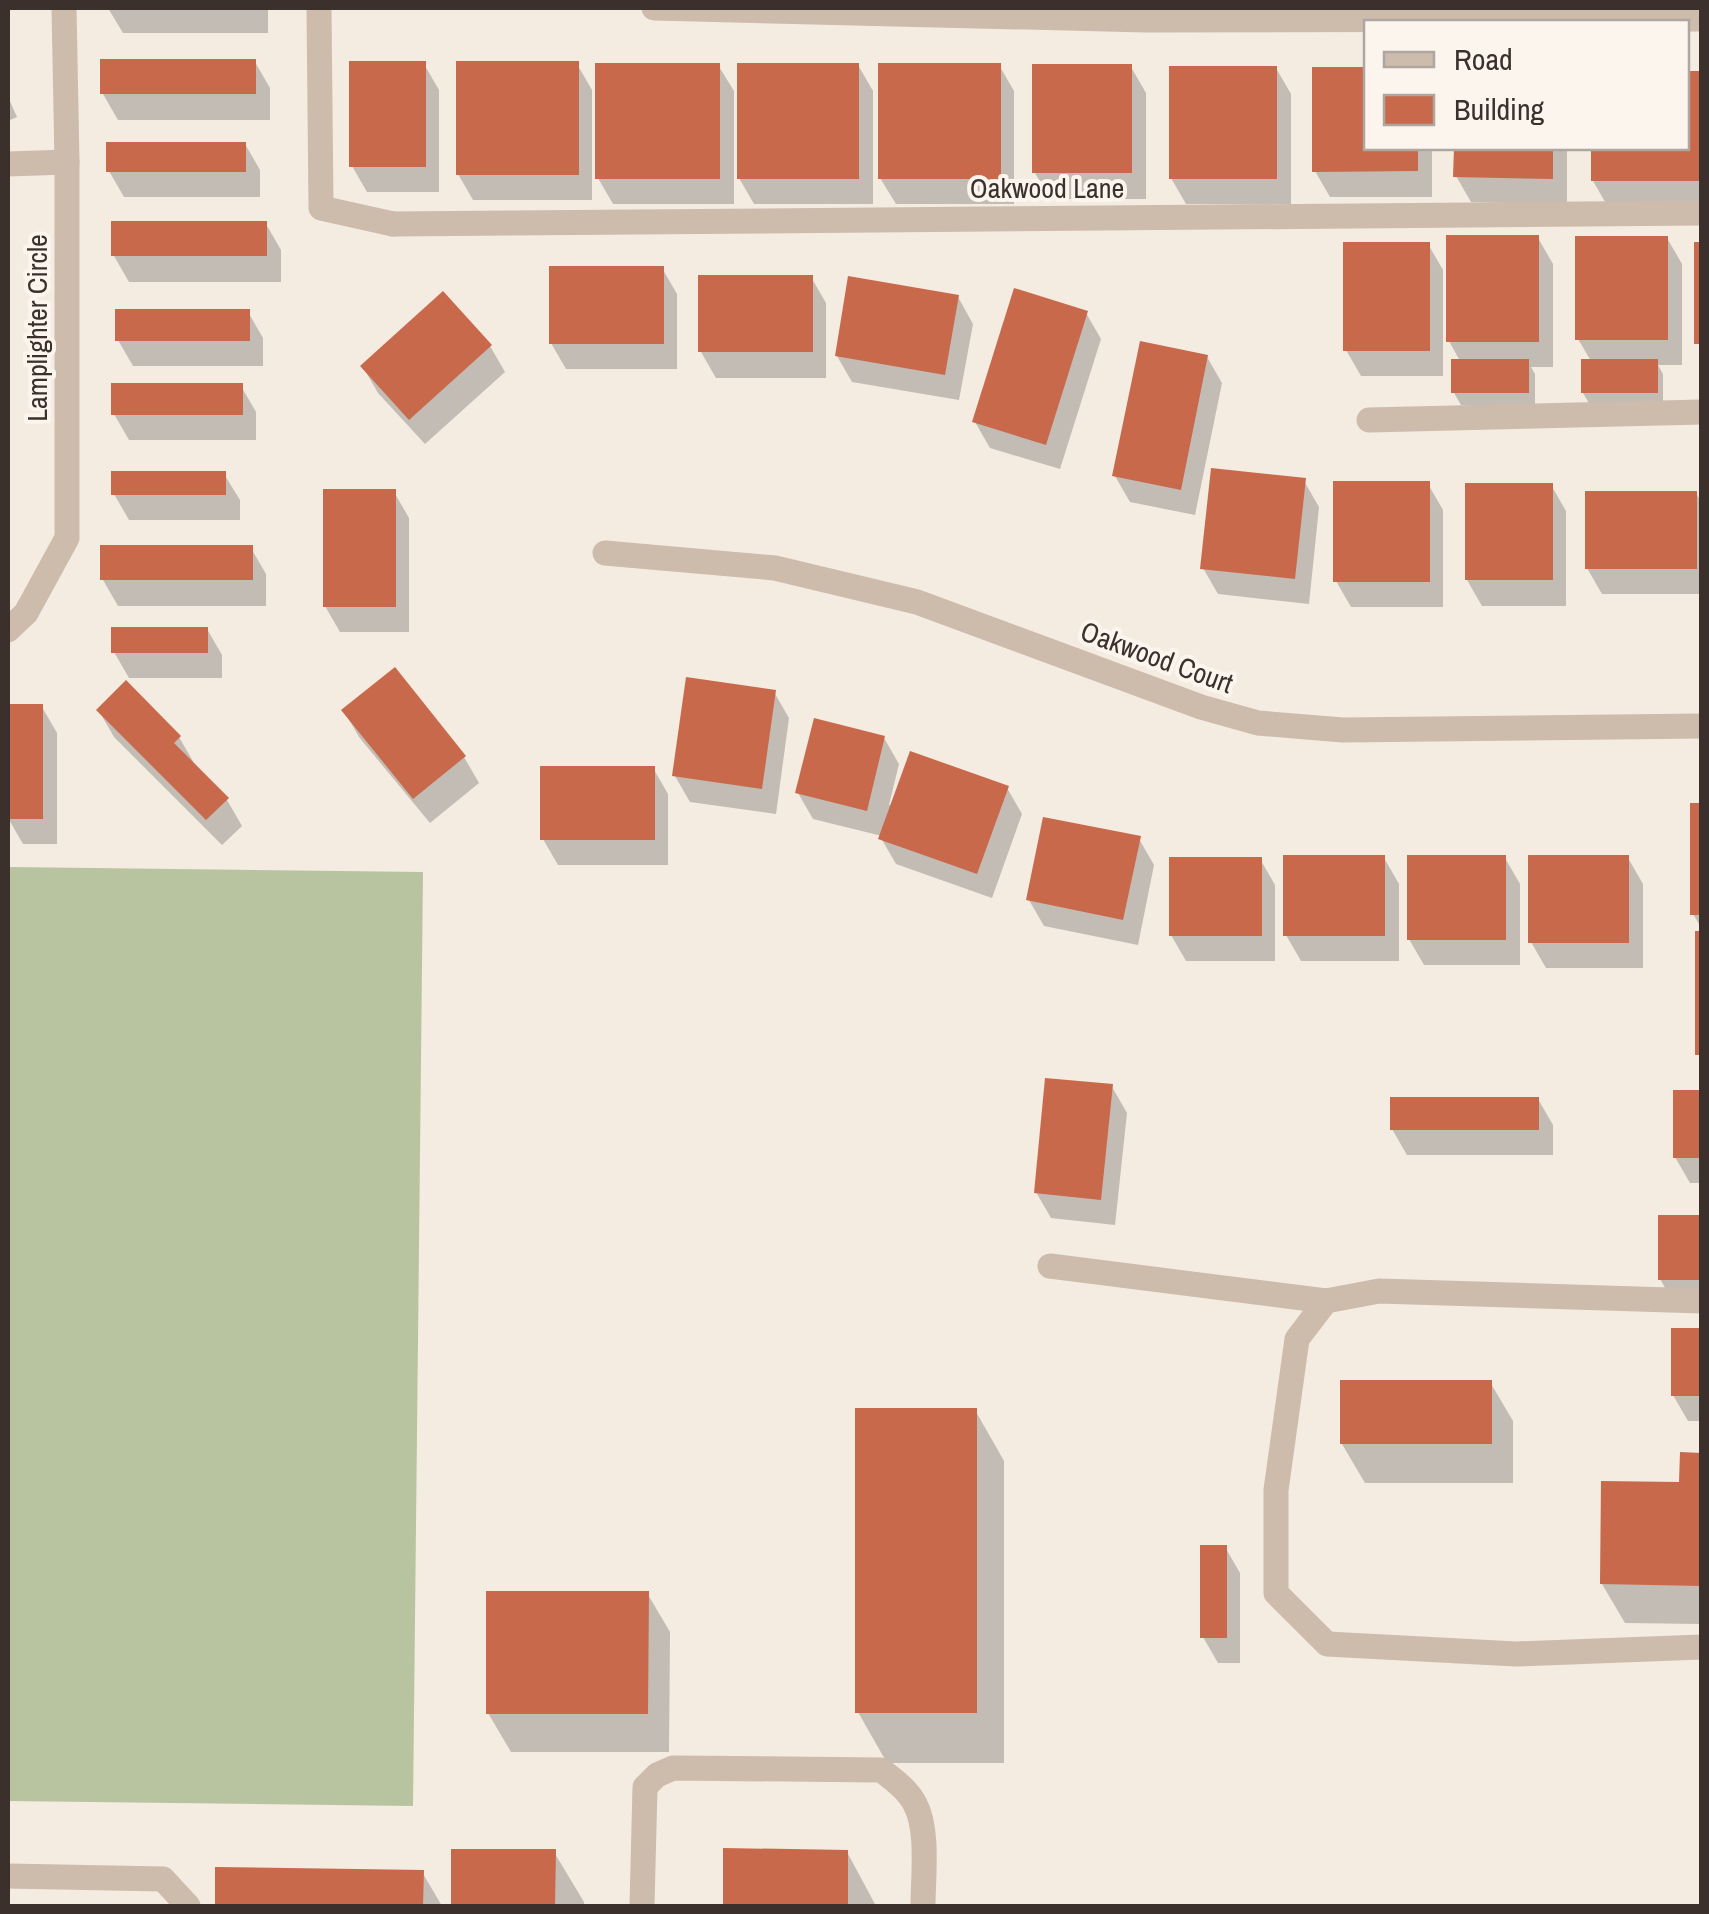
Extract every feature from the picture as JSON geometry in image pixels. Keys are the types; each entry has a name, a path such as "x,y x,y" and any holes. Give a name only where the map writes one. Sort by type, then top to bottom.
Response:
{"street":[{"name":"Lamplighter Circle","path":"8,630 26,614 67,538 64,8"},
{"name":"Oakwood Lane","path":"319,8 322,208 393,224 1702,213"},
{"path":"654,8 1146,20 1689,16"},
{"path":"8,164 67,162"},
{"path":"1369,420 1702,412"},
{"name":"Oakwood Court","path":"605,552 775,568 917,602 1201,707 1258,724 1344,730 1702,726"},
{"path":"1050,1266 1326,1301 1379,1291 1702,1300"},
{"path":"1326,1301 1297,1339 1276,1490 1276,1593 1327,1644 1516,1654 1702,1646"},
{"path":"642,1906 645,1787 657,1775 674,1768 881,1770 915,1804 923,1834 923,1906"},
{"path":"8,1876 163,1879 188,1906"}],"green space":[{"path":"8,867 423,872 413,1806 8,1801"}],"building":[{"path":"100,59 256,59 256,94 100,94"},
{"path":"349,61 426,61 426,167 349,167"},
{"path":"456,61 579,61 579,175 456,175"},
{"path":"595,63 720,63 720,179 595,179"},
{"path":"737,63 859,63 859,179 737,179"},
{"path":"878,63 1001,63 1001,179 878,179"},
{"path":"1032,64 1132,64 1132,173 1032,173"},
{"path":"1169,66 1277,66 1277,179 1169,179"},
{"path":"1312,67 1364,67 1364,150 1418,150 1418,171 1312,172"},
{"path":"1689,71 1702,71 1702,181 1591,181 1591,150 1689,150"},
{"path":"106,142 246,142 246,172 106,172"},
{"path":"1454,150 1553,150 1553,179 1453,177"},
{"path":"111,221 267,221 267,256 111,256"},
{"path":"1446,235 1539,235 1539,342 1446,342"},
{"path":"1575,236 1668,236 1668,340 1575,340"},
{"path":"1343,242 1430,242 1430,351 1343,351"},
{"path":"1694,242 1702,242 1702,344 1694,344"},
{"path":"549,266 664,266 664,344 549,344"},
{"path":"698,275 813,275 813,352 698,352"},
{"path":"848,276 959,295 945,375 835,356"},
{"path":"1014,288 1088,311 1046,445 972,422"},
{"path":"443,291 492,345 409,420 360,366"},
{"path":"115,309 250,309 250,341 115,341"},
{"path":"1140,341 1208,355 1181,490 1112,476"},
{"path":"1451,359 1529,359 1529,393 1451,393"},
{"path":"1581,359 1658,359 1658,393 1581,393"},
{"path":"111,383 243,383 243,415 111,415"},
{"path":"1211,468 1306,478 1295,579 1200,569"},
{"path":"111,471 226,471 226,495 111,495"},
{"path":"1333,481 1430,481 1430,582 1333,582"},
{"path":"1465,483 1553,483 1553,580 1465,580"},
{"path":"323,489 396,489 396,607 323,607"},
{"path":"1585,491 1697,491 1697,569 1585,569"},
{"path":"100,545 253,545 253,580 100,580"},
{"path":"111,627 208,627 208,653 111,653"},
{"path":"395,667 466,756 413,799 341,710"},
{"path":"686,677 776,690 762,789 672,776"},
{"path":"126,680 181,736 174,743 229,798 206,820 96,710"},
{"path":"8,704 43,704 43,819 8,819"},
{"path":"814,718 885,736 867,811 795,793"},
{"path":"910,751 1009,786 977,874 878,839"},
{"path":"540,766 655,766 655,840 540,840"},
{"path":"1690,803 1702,803 1702,915 1690,915"},
{"path":"1043,817 1141,836 1123,920 1026,900"},
{"path":"1283,855 1385,855 1385,936 1283,936"},
{"path":"1407,855 1506,855 1506,940 1407,940"},
{"path":"1528,855 1629,855 1629,943 1528,943"},
{"path":"1169,857 1262,857 1262,936 1169,936"},
{"path":"1695,931 1702,931 1702,1055 1695,1055"},
{"path":"1045,1078 1113,1084 1101,1200 1034,1193"},
{"path":"1673,1090 1702,1090 1702,1158 1673,1158"},
{"path":"1390,1097 1539,1097 1539,1130 1390,1130"},
{"path":"1658,1215 1702,1215 1702,1280 1658,1280"},
{"path":"1671,1328 1702,1328 1702,1396 1671,1396"},
{"path":"1340,1380 1492,1380 1492,1444 1340,1444"},
{"path":"855,1408 977,1408 977,1713 855,1713"},
{"path":"1680,1452 1702,1453 1702,1586 1600,1584 1601,1481 1679,1482"},
{"path":"1200,1545 1227,1545 1227,1638 1200,1638"},
{"path":"486,1591 649,1591 648,1714 486,1714"},
{"path":"723,1848 848,1850 848,1906 723,1906"},
{"path":"451,1849 556,1849 555,1906 451,1906"},
{"path":"215,1867 424,1870 423,1906 215,1906"}]}
